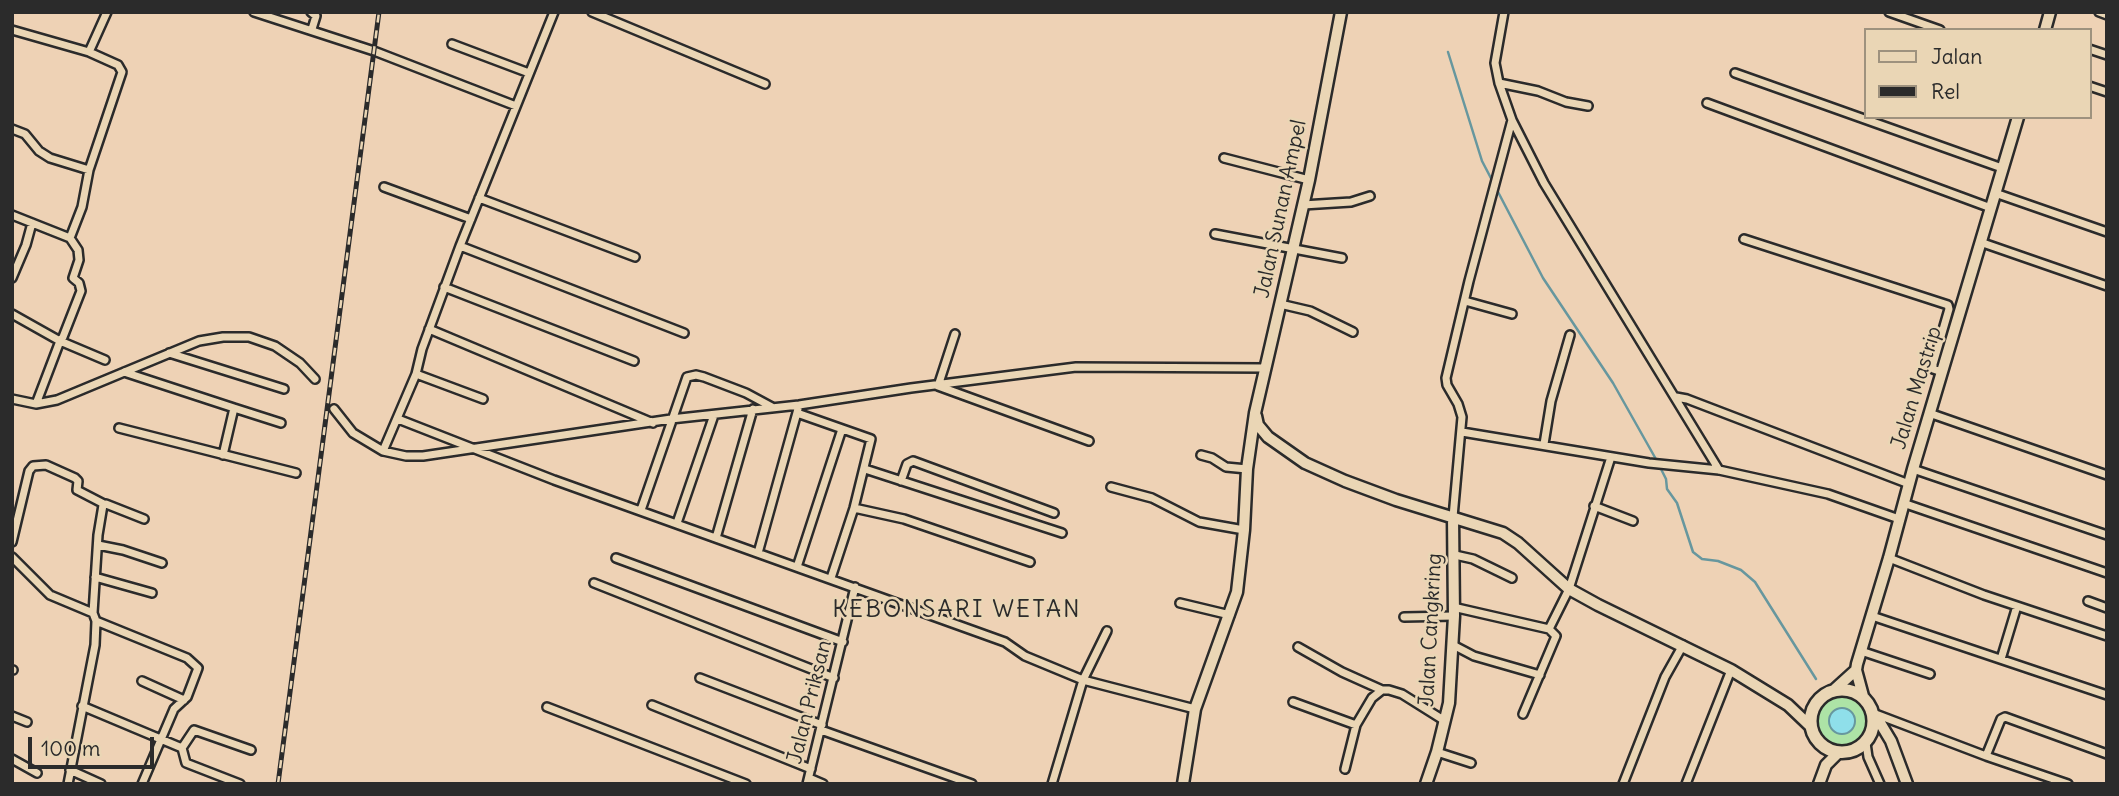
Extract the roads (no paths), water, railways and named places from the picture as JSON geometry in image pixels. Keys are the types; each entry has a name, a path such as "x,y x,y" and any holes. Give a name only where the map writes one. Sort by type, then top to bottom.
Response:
{"main road":[{"name":"Jalan Sunan Ampel","path":"1183,784 1195,709 1230,615 1240,575 1247,469 1255,412 1309,180 1341,12"},
{"name":"Jalan Mastrip","path":"1907,784 1891,741 1863,696 1856,670 1942,372 1954,311 1980,242 2017,119"},
{"path":"1255,412 1262,432 1305,463 1345,481 1503,533 1569,589 1731,670 1788,705 1809,725 1827,750 1838,753"},
{"path":"1250,450 1259,442 1273,442"},
{"name":"Jalan Cangkring","path":"1426,784 1445,722 1453,645 1453,517"},
{"path":"1809,725 1813,705 1856,670"},
{"path":"1835,689 1845,689 1863,696"},
{"path":"1788,705 1813,705"},
{"path":"1820,778 1830,758 1838,753 1858,749 1868,739 1874,715"},
{"path":"1868,739 1891,741"},
{"path":"1818,741 1820,778"}],"street":[{"path":"89,52 107,12"},
{"path":"254,12 312,29 516,106"},
{"path":"311,12 316,16 312,29"},
{"path":"383,451 416,374 444,287 554,12"},
{"path":"592,12 765,84"},
{"path":"1504,12 1495,63 1511,121 1544,183 1610,294 1719,470"},
{"path":"1889,12 1934,28"},
{"path":"2099,12 2107,15"},
{"path":"12,30 89,52 118,65 122,72 89,170 82,206 70,238"},
{"path":"452,44 529,73"},
{"path":"1735,73 1864,119"},
{"path":"1499,83 1588,106"},
{"path":"1707,103 1991,208"},
{"path":"1864,119 2002,168"},
{"path":"1453,517 1462,418 1446,378 1511,121"},
{"path":"12,129 25,134 50,158 89,170"},
{"path":"1224,158 1309,180"},
{"path":"384,187 471,219"},
{"path":"1995,193 2107,232"},
{"path":"1303,205 1353,201 1370,196"},
{"path":"480,198 635,257"},
{"path":"12,215 70,238 78,250 79,260 73,278 79,283 81,290 36,404"},
{"path":"12,278 32,223"},
{"path":"1215,234 1342,258"},
{"path":"1744,239 1948,305 1954,311"},
{"path":"1980,242 2107,286"},
{"path":"460,246 684,333"},
{"path":"444,287 634,360"},
{"path":"1465,301 1512,314"},
{"path":"1280,304 1310,311 1353,332"},
{"path":"12,314 60,341 105,360"},
{"path":"429,329 654,423"},
{"path":"937,386 955,334"},
{"path":"1545,444 1551,401 1570,335"},
{"path":"12,400 36,404 57,400 199,341 223,337 249,337 275,346 300,363 315,379"},
{"path":"169,353 284,389"},
{"path":"334,409 353,432 383,451 406,456 423,456 671,419 773,407 798,409 911,388 1076,367 1265,368"},
{"path":"124,372 281,424"},
{"path":"416,374 483,399"},
{"path":"640,510 684,380 690,375 705,377 773,407"},
{"path":"937,386 1088,441"},
{"path":"1676,397 1909,484"},
{"path":"223,455 234,408"},
{"path":"716,538 753,409"},
{"path":"798,409 871,439 854,508 831,578"},
{"path":"758,553 798,409"},
{"path":"1929,413 2107,475"},
{"path":"677,523 714,415"},
{"path":"398,419 470,449 1005,642 1025,656 1083,680 1195,709"},
{"path":"119,428 296,473"},
{"path":"797,567 842,429"},
{"path":"1462,432 1649,463 1719,470 1828,494 1899,519"},
{"path":"1201,455 1226,467 1247,469"},
{"path":"1549,629 1569,589 1611,457"},
{"path":"901,481 907,464 913,461 1054,513"},
{"path":"12,542 29,471 33,466 46,465 75,478 78,481 77,490 104,504 144,519"},
{"path":"865,469 1062,533"},
{"path":"1913,469 2107,535"},
{"path":"1111,487 1152,498 1199,522 1244,530"},
{"path":"1903,503 2107,573"},
{"path":"68,784 95,645 95,577 104,504"},
{"path":"1594,506 1633,521"},
{"path":"854,508 904,519 1030,562"},
{"path":"98,545 162,563"},
{"path":"1455,555 1473,559 1512,578"},
{"path":"12,557 50,594 94,617 187,658 196,665 197,671 184,701 174,709 142,784"},
{"path":"616,558 842,642"},
{"path":"1889,558 2107,636"},
{"path":"95,577 152,593"},
{"path":"594,583 834,678"},
{"name":"Jalan Priksan","path":"808,781 855,587"},
{"path":"2088,601 2107,608"},
{"path":"1180,603 1230,615"},
{"path":"2001,659 2017,606"},
{"path":"1404,617 1454,612 1549,629 1556,636 1523,714"},
{"path":"1872,616 2107,695"},
{"path":"1052,784 1083,680 1107,631"},
{"path":"1453,645 1474,656 1540,675"},
{"path":"1623,784 1665,677 1683,645"},
{"path":"1298,647 1342,672 1382,690 1402,694 1445,722"},
{"path":"1861,651 1930,674"},
{"path":"1686,784 1731,670"},
{"path":"700,678 821,728 972,784"},
{"path":"142,681 184,701"},
{"path":"1345,769 1356,725 1372,698 1382,690"},
{"path":"1839,692 1848,692 1864,702 1871,718 1870,727 1861,743 1844,750 1834,749 1818,741 1812,718 1821,700 1839,692"},
{"path":"1293,702 1356,725"},
{"path":"652,705 811,769"},
{"path":"82,706 182,748"},
{"path":"547,707 746,784"},
{"path":"1874,715 2068,784"},
{"path":"12,716 27,722"},
{"path":"1986,756 2000,719 2005,717 2107,754"},
{"path":"240,784 186,763 182,748 194,730 251,750"},
{"path":"1868,739 1868,757 1880,784"},
{"path":"1437,752 1471,763"},
{"path":"12,759 37,773"},
{"path":"70,770 101,784"},
{"path":"808,781 823,784"}],"water":[{"path":"1842,708 1851,712 1855,721 1851,730 1842,734 1833,730 1829,721 1833,712"}],"waterway":[{"path":"1448,52 1482,161 1494,184"},
{"path":"1497,190 1543,278 1613,383 1657,461"},
{"path":"1660,467 1667,489 1677,503 1693,552 1702,559 1718,561 1741,570 1755,582 1816,679"}],"railway":[{"path":"278,784 379,12"}],"district":[{"name":"KEBONSARI WETAN","path":"957,610"}]}
